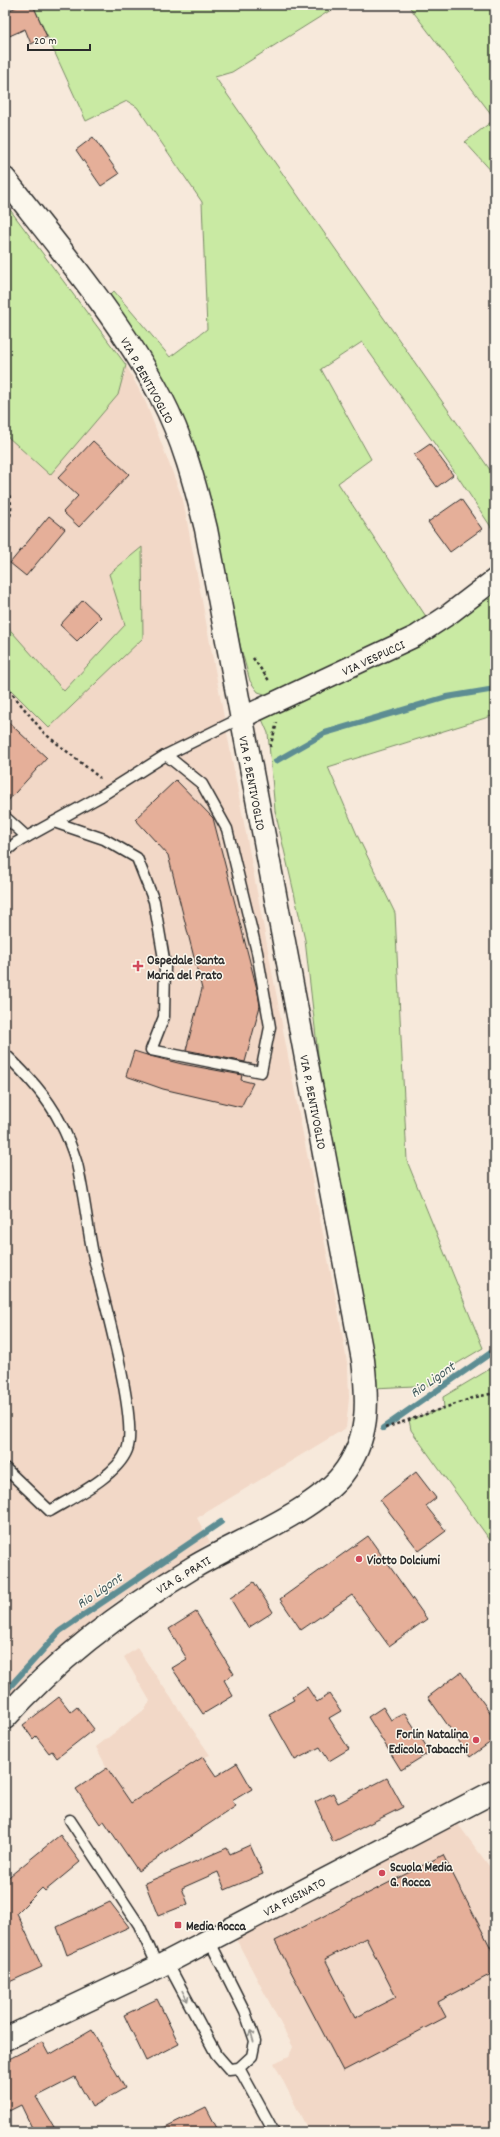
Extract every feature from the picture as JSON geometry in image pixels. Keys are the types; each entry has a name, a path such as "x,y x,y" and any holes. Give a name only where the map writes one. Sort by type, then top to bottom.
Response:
{"street":[{"name":"VIA P. BENTIVOGLIO","path":"5,179 116,323 137,355 162,398 180,439 194,481 206,529 363,1360 367,1406 362,1440"},
{"name":"VIA VESPUCCI","path":"241,718 416,636 448,615 495,579"},
{"name":"VIA G. PRATI","path":"5,1718 43,1678 100,1629 123,1612 194,1567 300,1509 319,1496 342,1475 362,1440"},
{"name":"VIA FUSINATO","path":"5,2039 163,1964 495,1791"}],"lane":[{"path":"5,852 27,837 112,789 166,755 241,718"},
{"path":"54,822 104,838 137,858 154,901 165,965 164,1018 151,1050 261,1072 270,1027 257,952 227,829 202,784 166,755"},
{"path":"5,817 27,837"},
{"path":"5,1054 32,1081 60,1121 77,1164 94,1255 126,1398 129,1426 128,1449 119,1464 102,1478 50,1511 5,1468"},
{"path":"70,1820 139,1925 216,2054 229,2069 239,2068 252,2056 255,2041 245,2012 209,1940"},
{"path":"239,2068 274,2132"}],"path":[{"path":"5,484 11,499 10,520 5,527"},
{"path":"5,686 44,733 112,789"},
{"path":"270,751 277,718"},
{"path":"382,1425 381,1430 476,1397 495,1393"}],"shaded area":[{"name":"Ospedale Santa Maria del Prato","path":"5,214 86,319 124,377 126,365 146,403 183,500 298,1109 337,1304 348,1368 349,1398 346,1428 197,1518 210,1542 118,1600 35,1668 5,1700"},
{"path":"137,1648 210,1755 203,1758 236,1806 165,1854 107,1768 96,1747 144,1710 150,1701 124,1657"},
{"path":"449,1812 495,1874 495,2132 309,2132 274,2063 289,2056 293,2047 237,1941 228,1929"}],"green space":[{"path":"33,5 339,5 232,72 215,77 495,477 495,533 454,471 362,342 321,369 371,459 338,483 429,621 495,579 495,715 328,767 358,837 395,913 407,1161 483,1348 436,1376 434,1385 374,1388 325,1116 305,940 275,811 268,733 258,710 268,695 258,692 250,681 240,645 214,513 200,462 183,418 164,379 140,338 109,296 114,291 170,357 207,329 202,202 137,107 127,101 86,121"},
{"path":"408,5 495,5 495,119"},
{"path":"495,119 495,175 465,142"},
{"path":"5,203 126,365 118,395 50,475 8,437 5,430"},
{"path":"142,547 143,638 49,728 5,684 5,624 64,691 125,625 109,574"},
{"path":"495,1366 495,1547 411,1430 409,1420 444,1408 443,1397"}],"building":[{"path":"21,5 33,5 47,37 31,44 25,29 5,38 5,12"},
{"path":"93,137 119,174 101,186 76,150"},
{"path":"93,441 129,474 79,527 63,512 78,496 58,478"},
{"path":"430,444 453,475 437,487 414,455"},
{"path":"461,499 482,529 450,552 428,522"},
{"path":"49,516 65,529 26,576 10,563"},
{"path":"83,600 101,617 77,641 60,625"},
{"path":"5,719 47,758 5,804"},
{"path":"176,780 213,818 258,993 260,1006 245,1062 186,1050 202,989 168,855 135,819"},
{"path":"134,1051 182,1064 242,1075 241,1080 253,1083 241,1107 163,1089 126,1076"},
{"path":"416,1472 436,1498 426,1506 446,1531 419,1551 380,1500"},
{"path":"368,1536 427,1619 389,1646 352,1595 301,1630 280,1599"},
{"path":"254,1582 273,1612 248,1628 230,1598"},
{"path":"196,1612 234,1674 224,1680 233,1696 203,1714 172,1668 187,1659 169,1629"},
{"path":"461,1672 495,1719 495,1739 470,1757 428,1697"},
{"path":"307,1687 317,1702 329,1694 341,1711 329,1718 349,1749 329,1761 320,1747 295,1760 269,1714 294,1700 292,1697"},
{"path":"59,1697 71,1712 77,1707 94,1729 57,1758 52,1751 49,1753 36,1736 33,1739 23,1725"},
{"path":"383,1707 391,1720 405,1713 430,1752 401,1770 368,1717"},
{"path":"203,1757 216,1776 237,1763 252,1789 232,1801 236,1806 138,1871 104,1821 100,1824 76,1789 107,1768 131,1803"},
{"path":"387,1778 403,1807 333,1842 315,1802 333,1793 338,1803"},
{"path":"60,1835 80,1862 45,1891 42,1888 17,1913 42,1967 5,1984 5,1880"},
{"path":"250,1845 263,1874 225,1890 218,1872 182,1888 188,1904 158,1916 145,1883 227,1848 230,1854"},
{"path":"443,1855 495,1956 495,1972 438,2002 446,2017 343,2071 275,1941","holes":["366,1938 396,1997 355,2018 325,1959"]},
{"path":"110,1902 129,1927 67,1955 57,1927"},
{"path":"157,1999 179,2044 146,2061 124,2015"},
{"path":"92,2030 125,2088 92,2107 75,2077 36,2097 57,2132 34,2132 21,2105 5,2113 5,2061 42,2042 49,2055"},
{"path":"206,2107 219,2132 155,2132"}],"waterway":[{"path":"276,761 325,733 447,697 495,689"},
{"name":"Rio Ligont","path":"383,1428 495,1350"},
{"name":"Rio Ligont","path":"5,1692 60,1631 221,1522"}],"place":[{"name":"Ospedale Santa Maria del Prato","path":"138,966"},
{"name":"Viotto Dolciumi","path":"359,1559"},
{"name":"Forlin Natalina Edicola Tabacchi","path":"476,1740"},
{"name":"Scuola Media G. Rocca","path":"382,1873"},
{"name":"Media Rocca","path":"178,1925"}]}
